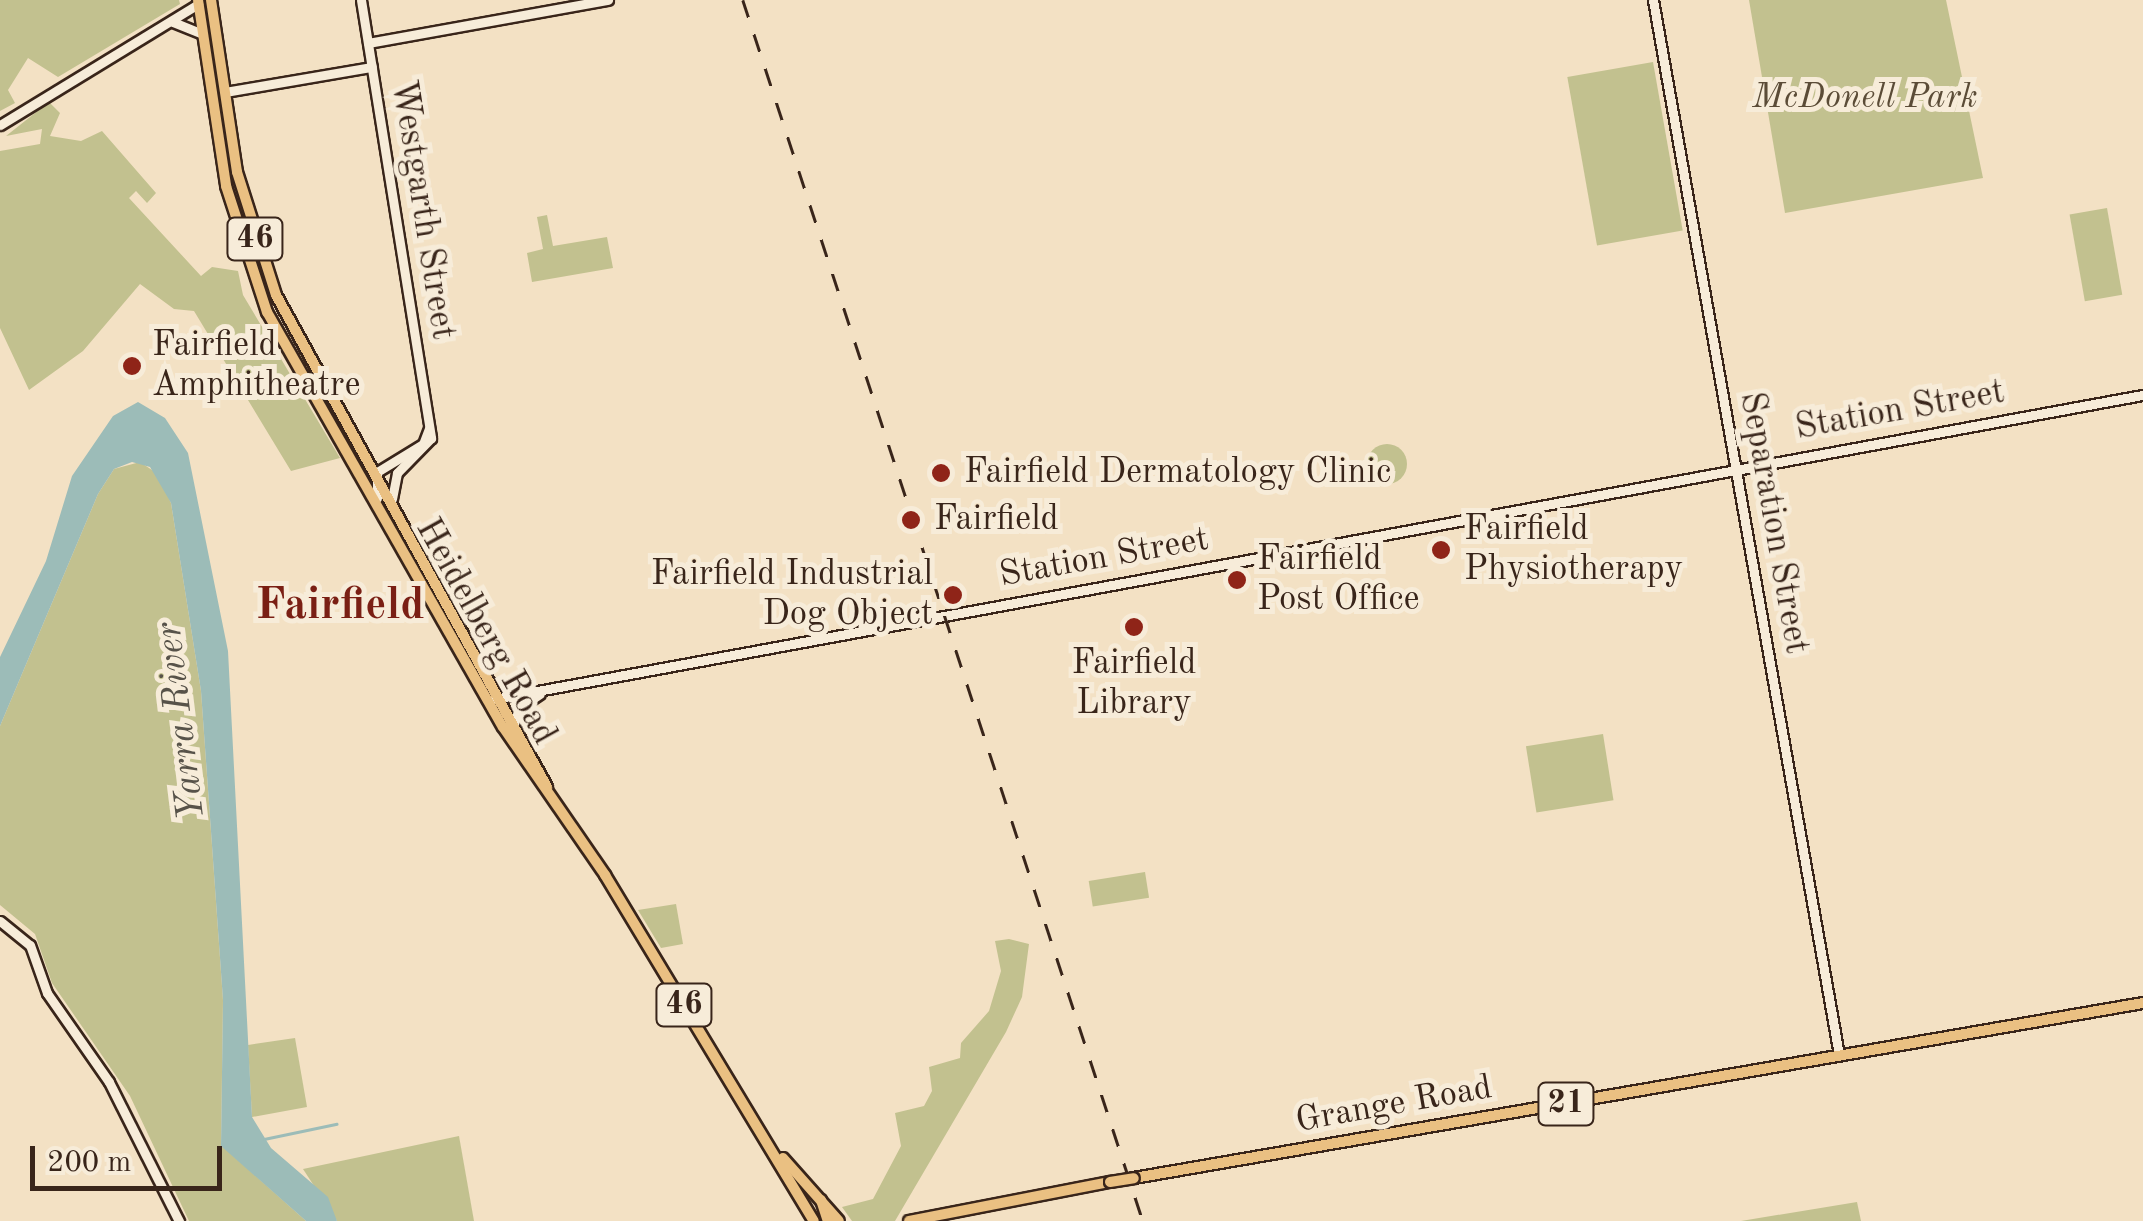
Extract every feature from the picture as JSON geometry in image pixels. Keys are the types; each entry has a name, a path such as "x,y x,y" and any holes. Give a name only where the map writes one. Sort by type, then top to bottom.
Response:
{"main road":[{"path":"0,125 172,22 198,2 212,0"},
{"name":"Heidelberg Road","path":"212,0 225,92 258,252 392,499 494,699 514,724 547,787"},
{"name":"Westgarth Street","path":"362,0 429,428 425,446 397,472 392,499"},
{"path":"368,43 608,0"},
{"name":"Separation Street","path":"1653,0 1839,1055"},
{"name":"Heidelberg Road","path":"198,2 212,94 248,262 287,350 547,787 774,1148 814,1221"},
{"path":"172,22 204,36"},
{"path":"212,94 372,67"},
{"name":"Station Street","path":"494,699 2143,395"},
{"path":"340,436 351,429"},
{"name":"Westgarth Street","path":"377,472 410,459"},
{"path":"377,472 377,498"},
{"path":"514,724 525,702 552,689"},
{"path":"0,920 27,939 46,992 109,1082 179,1221"},
{"name":"Grange Road","path":"909,1221 950,1210 2143,1003"},
{"name":"Heidelberg Road","path":"774,1148 839,1221"},
{"path":"791,1166 804,1199 821,1199 828,1221"},
{"name":"Grange Road","path":"930,1221 950,1210"}],"green space":[{"path":"0,0 179,0 180,4 58,77 28,58 8,90 15,103 0,111"},
{"name":"McDonell Park","path":"1749,0 1946,0 1983,178 1785,213"},
{"path":"1653,62 1683,230 1597,246 1567,77"},
{"path":"49,102 60,113 50,136 81,141 102,131 156,193 147,203 136,191 129,198 201,276 212,267 238,271 243,295 340,458 291,471 194,311 174,309 140,284 83,351 29,390 0,328 0,151 40,144 42,129 6,136"},
{"path":"2107,208 2122,295 2085,301 2070,215"},
{"path":"547,215 553,246 607,237 613,268 532,282 527,253 543,249 537,217"},
{"path":"1387,444 1401,450 1407,464 1401,478 1387,484 1373,478 1367,464 1373,450"},
{"path":"140,462 158,474 171,503 201,691 223,1000 221,1145 306,1221 189,1221 130,1096 52,983 35,934 0,905 0,726 98,494 114,469"},
{"path":"1603,734 1613,800 1536,812 1526,746"},
{"path":"1145,872 1149,898 1093,907 1089,881"},
{"path":"676,904 683,944 661,948 638,910"},
{"path":"1009,939 1029,944 1022,997 1006,1032 895,1221 852,1221 842,1207 873,1199 901,1146 895,1113 924,1106 932,1091 929,1067 960,1058 961,1043 989,1011 1001,971 995,941"},
{"path":"295,1038 307,1107 252,1117 248,1045"},
{"path":"459,1136 474,1221 337,1221 303,1169"},
{"path":"1857,1202 1861,1221 1741,1221"}],"water":[{"path":"138,402 165,418 188,453 228,651 252,1117 271,1148 328,1197 337,1221 306,1221 221,1146 223,1000 201,691 171,503 150,467 132,462 114,469 98,494 0,726 0,657 46,561 72,476 113,416"}],"waterway":[{"path":"264,1139 336,1124"}],"railway":[{"path":"743,0 1143,1221"}],"place":[{"name":"Fairfield Amphitheatre","path":"132,366"},
{"name":"Fairfield Dermatology Clinic","path":"941,473"},
{"name":"Fairfield","path":"911,520"},
{"name":"Fairfield Physiotherapy","path":"1441,550"},
{"name":"Fairfield Post Office","path":"1237,580"},
{"name":"Fairfield Industrial Dog Object","path":"953,595"},
{"name":"Fairfield Library","path":"1134,627"}],"district":[{"name":"Fairfield","path":"340,607"}],"water label":[{"name":"Yarra River","path":"182,721"}]}
